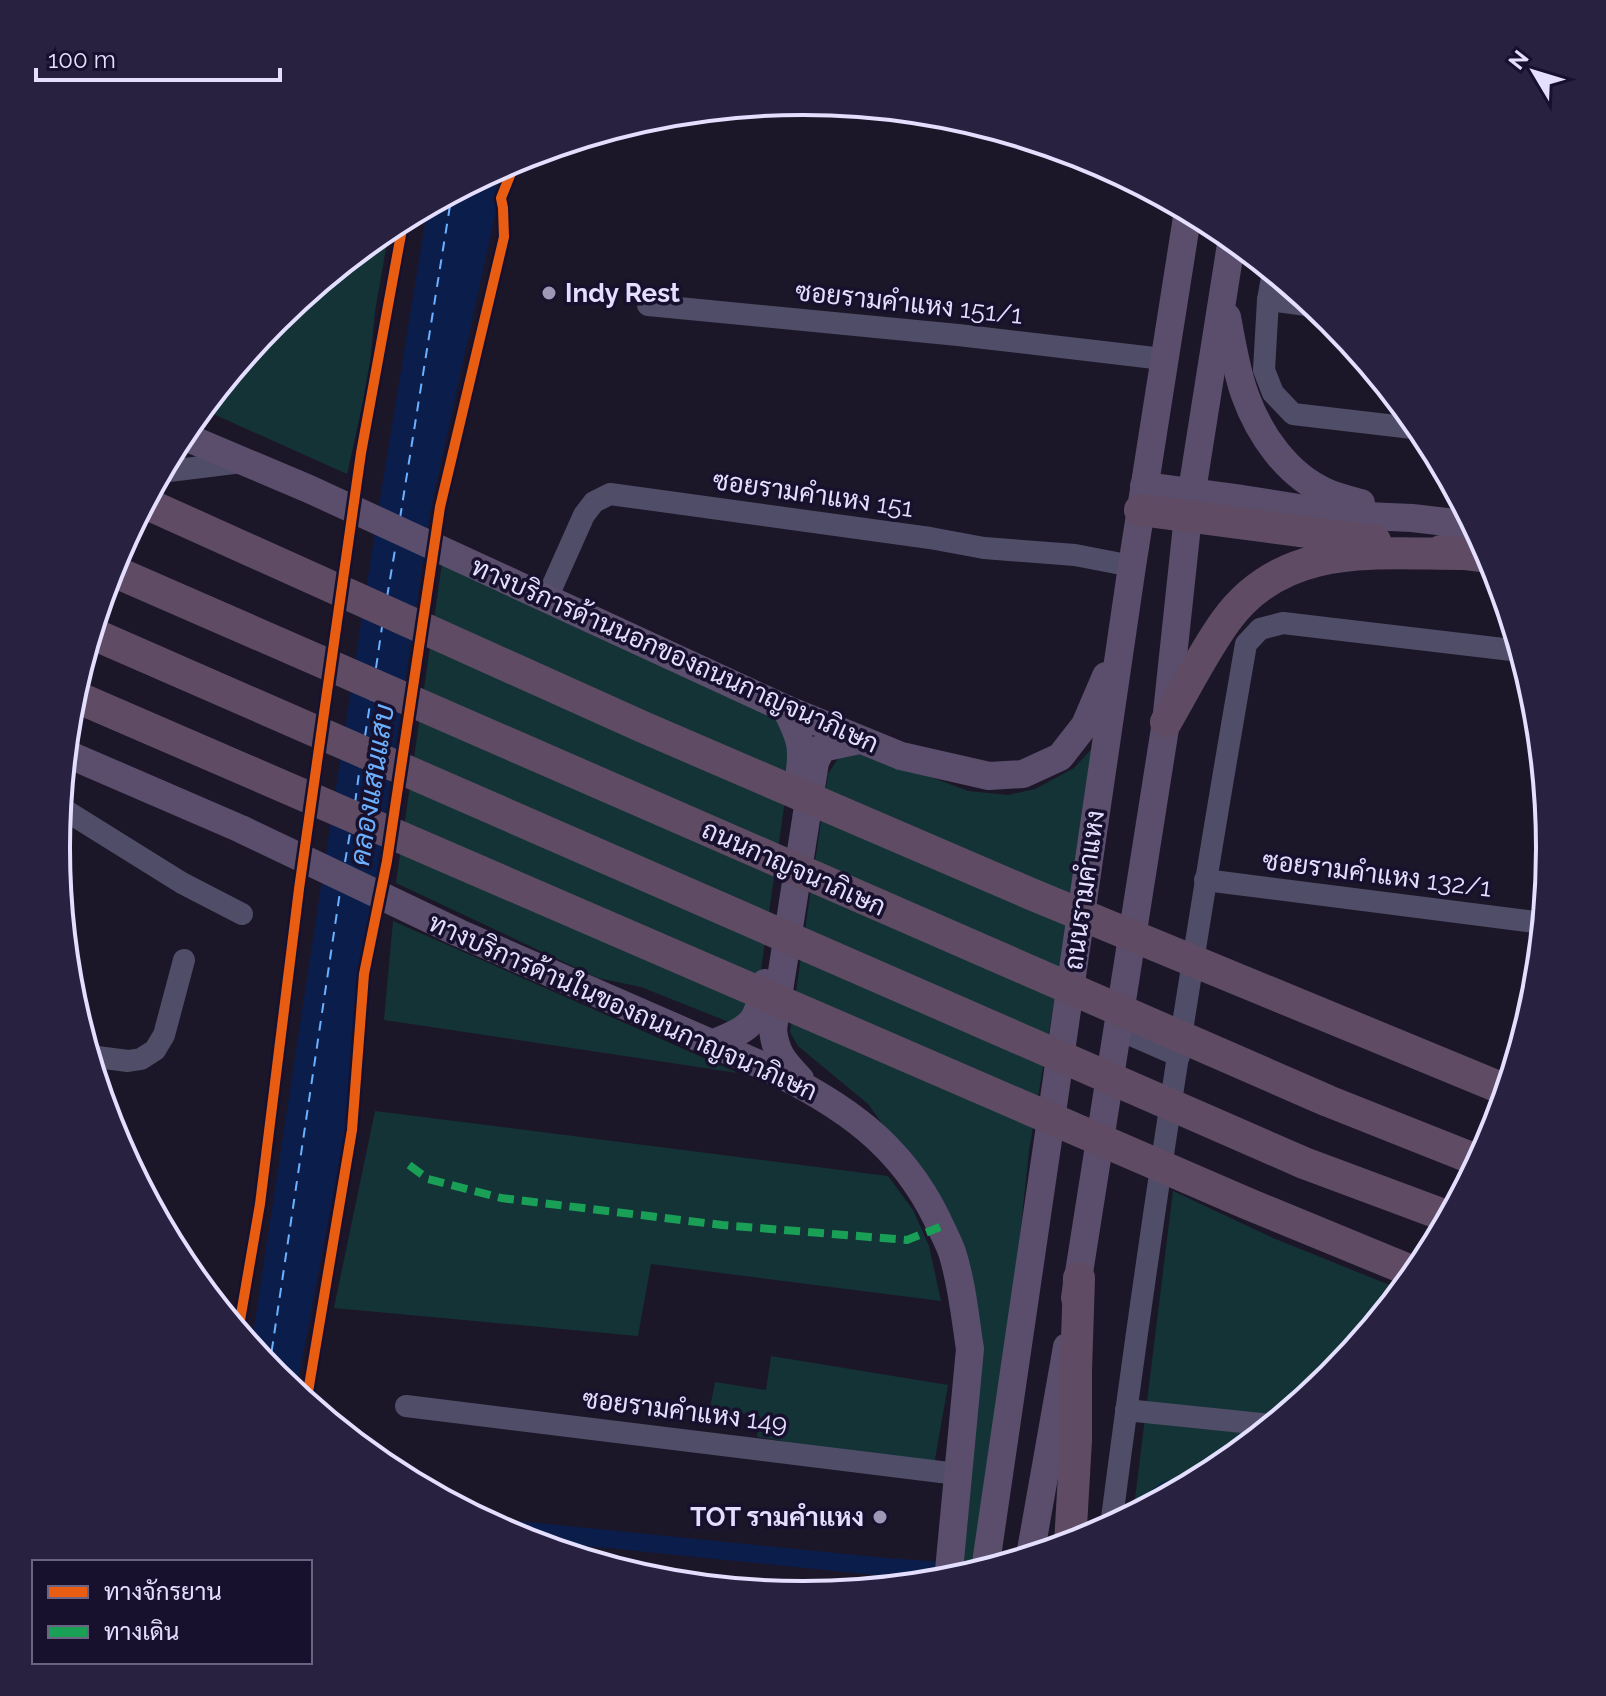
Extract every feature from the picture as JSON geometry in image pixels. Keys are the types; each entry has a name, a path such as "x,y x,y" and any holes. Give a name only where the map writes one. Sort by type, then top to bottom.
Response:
{"highway":[{"path":"1142,498 1190,504 1328,533 1470,545"},
{"path":"155,507 672,740 1031,894 1496,1086"},
{"path":"1166,722 1226,620 1248,595 1275,576 1298,564 1324,558 1470,545"},
{"name":"ถนนกาญจนาภิเษก","path":"123,575 1328,1101 1467,1156"},
{"path":"101,637 1304,1163 1439,1213"},
{"path":"85,701 1246,1203 1403,1268"},
{"path":"1071,1530 1079,1278"}],"main road":[{"name":"ถนนรามคำแหง","path":"986,1556 1120,644 1186,223"},
{"name":"ถนนรามคำแหง","path":"1031,1544 1079,1278 1166,722 1190,504 1230,253"},
{"path":"1223,300 1245,395 1256,421 1285,462 1326,493 1412,518 1468,542"},
{"name":"ทางบริการด้านนอกของถนนกาญจนาภิเษก","path":"194,441 309,489 859,740 901,756 989,776 1023,774 1060,757 1085,725 1120,644"},
{"path":"1190,504 1412,518"},
{"path":"712,1044 739,1032 752,1022 760,1008 803,759 800,736 786,709"},
{"path":"809,1088 783,1062 774,1044 773,1029 815,762 822,748 859,740"},
{"name":"ทางบริการด้านในของถนนกาญจนาภิเษก","path":"76,758 241,829 459,933 809,1088 875,1134 921,1188 952,1252 960,1285 970,1349 949,1566"}],"street":[{"path":"1271,284 1264,370 1273,393 1293,414 1402,427"},
{"path":"1268,300 1293,303"},
{"name":"ซอยรามคำแหง 151/1","path":"648,305 958,335 1163,359"},
{"path":"175,470 242,462"},
{"name":"ซอยรามคำแหง 151","path":"547,598 584,515 594,502 610,494 984,548 1075,555 1132,566"},
{"path":"1113,1512 1205,880 1246,644 1260,629 1283,623 1508,650"},
{"path":"71,814 182,883 242,914"},
{"name":"ซอยรามคำแหง 132/1","path":"1205,880 1532,922"},
{"path":"101,1058 128,1061 141,1059 155,1050 164,1035 184,960"},
{"path":"1117,1029 1179,1056"},
{"name":"ซอยรามคำแหง 149","path":"406,1406 957,1474"},
{"path":"1126,1410 1257,1423"}],"green space":[{"path":"387,246 375,311 369,375 347,474 213,414 285,330 357,266"},
{"path":"443,557 781,716 793,743 756,1005 729,1022 641,987 598,978 396,883"},
{"path":"1097,743 1029,1151 1006,1366 975,1560 960,1564 979,1383 926,1184 868,1104 798,1046 790,1032 828,774 839,757 865,752 968,791 1008,795 1035,789 1074,768"},
{"path":"393,921 738,1073 384,1020"},
{"path":"375,1111 888,1176 913,1210 929,1246 941,1301 651,1264 638,1336 334,1308"},
{"path":"1173,1191 1273,1238 1391,1286 1354,1331 1286,1399 1210,1457 1135,1501"},
{"path":"771,1356 948,1385 934,1465 757,1437 760,1416 710,1408 715,1382 766,1390"}],"water":[{"name":"คลองแสนแสบ","path":"501,181 430,513 360,972 356,1047 345,1131 299,1379 253,1332 426,220"},
{"path":"1169,1480 1174,1480 1150,1493"}],"waterway":[{"path":"542,1532 929,1570"}],"ferry route":[{"path":"400,518 450,206"},
{"path":"387,597 396,544"},
{"path":"376,668 382,627"},
{"path":"365,736 371,698"},
{"path":"355,803 360,766"},
{"path":"345,862 350,833"},
{"path":"272,1352 340,892"}],"marked path":[{"path":"409,1165 428,1179 501,1198 722,1225 907,1240 940,1227"}],"cycle path":[{"path":"309,1388 352,1130 364,974 387,861 440,507 504,237 501,198 509,177"},
{"path":"241,1317 260,1204 299,889 361,453 401,236"}],"place":[{"name":"Indy Rest","path":"549,293"},
{"name":"TOT รามคำแหง","path":"880,1517"}]}
